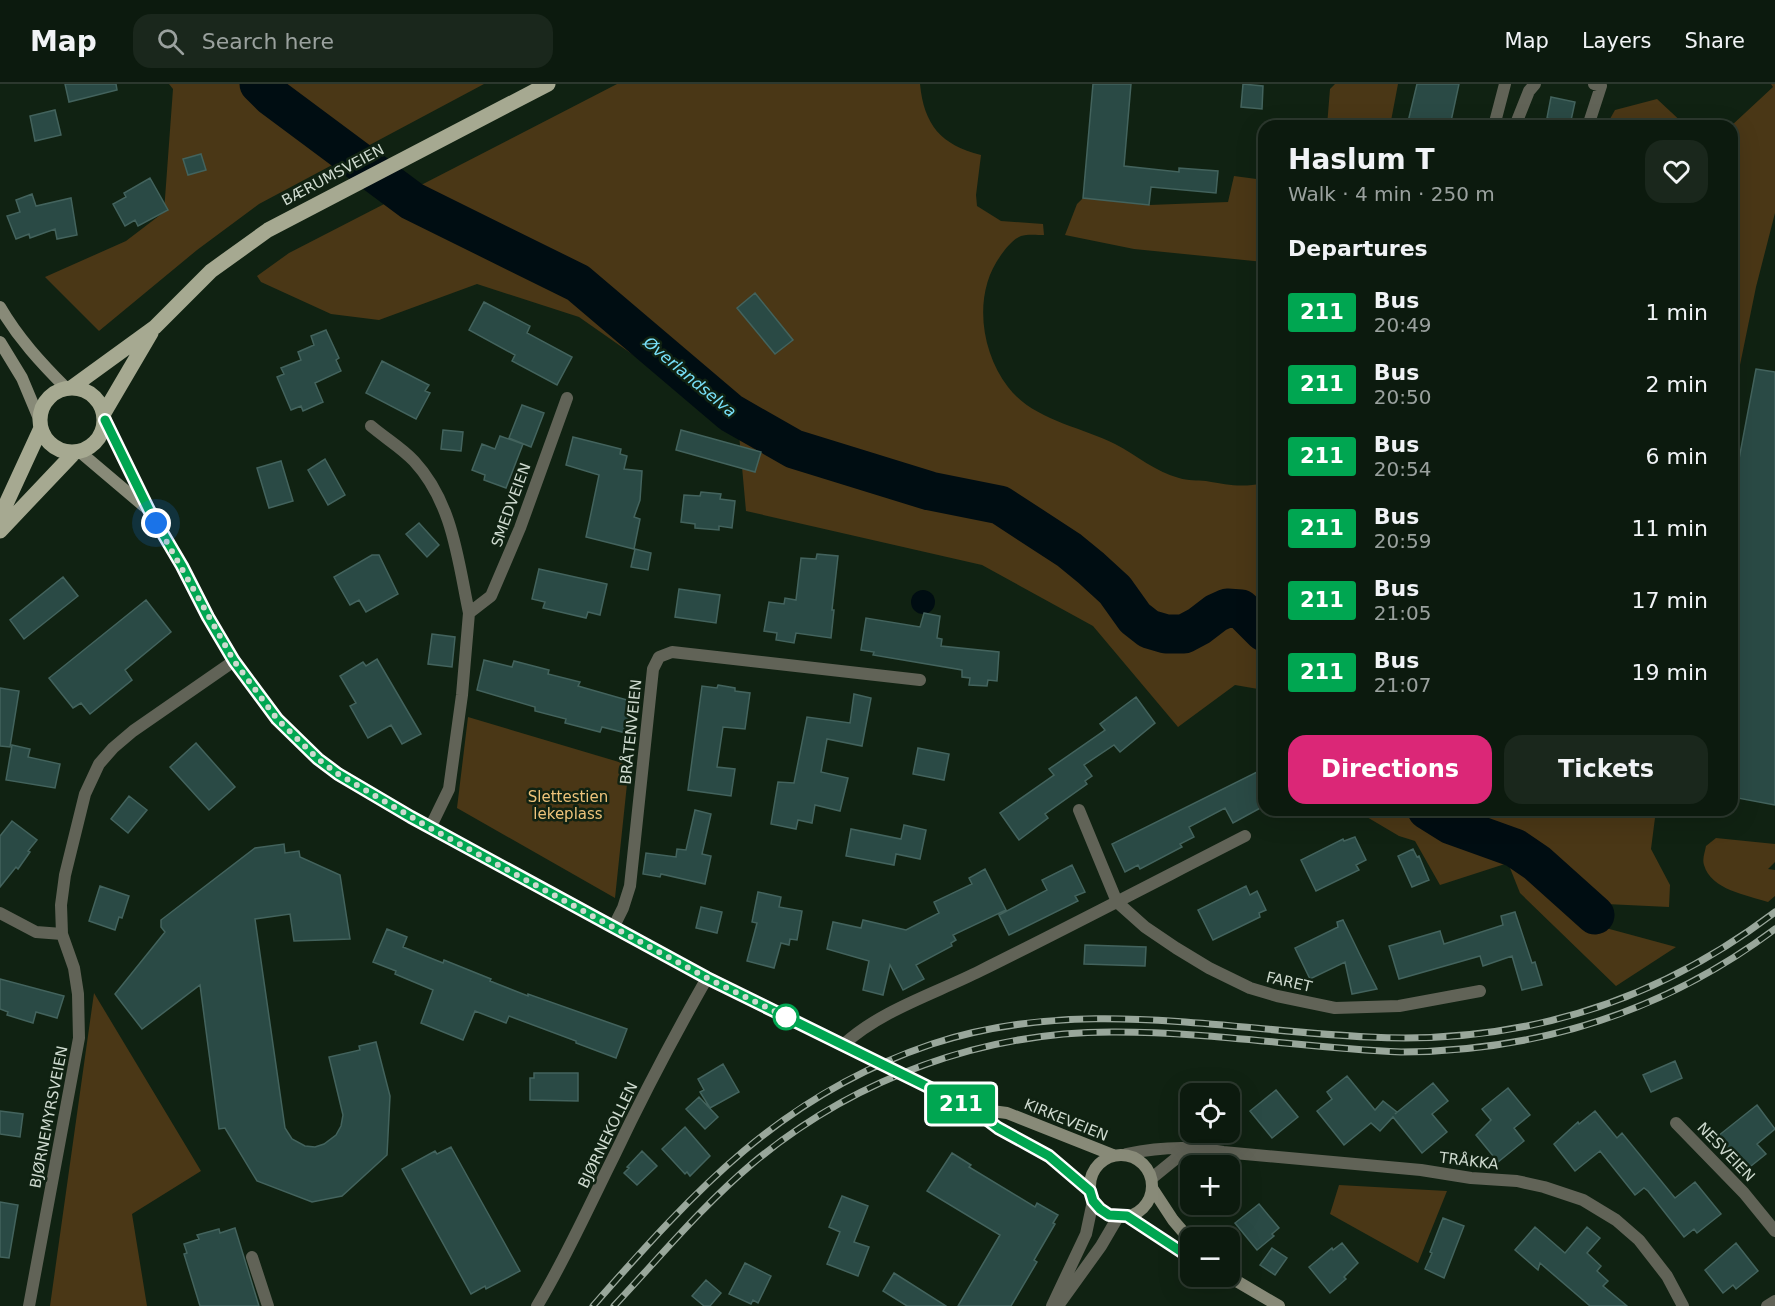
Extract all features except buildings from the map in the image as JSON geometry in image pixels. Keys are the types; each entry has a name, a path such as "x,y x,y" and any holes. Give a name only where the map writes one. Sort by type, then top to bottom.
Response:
{"main road":[{"name":"BÆRUMSVEIEN","path":"69,388 155,327 211,271 268,230 304,209 548,84"},
{"path":"0,307 29,350 69,388"},
{"name":"BÆRUMSVEIEN","path":"104,416 155,327"},
{"path":"0,342 22,378 45,438 53,446 63,451 77,452"},
{"path":"0,524 6,504 40,425 41,410 47,400 56,392 69,388 82,389 92,394 99,403 104,416 103,431 98,440 90,447 77,452 0,531"},
{"name":"KIRKEVEIEN","path":"104,416 149,510 234,661 277,719 318,759 338,774 430,828 613,928 707,978 973,1109 998,1128 1049,1156 1092,1196"},
{"name":"KIRKEVEIEN","path":"77,452 149,510"},
{"name":"KIRKEVEIEN","path":"973,1109 1007,1113 1120,1154"},
{"path":"1180,1228 1152,1183 1147,1167 1138,1159 1120,1154 1102,1160 1093,1170 1090,1180 1092,1196 1100,1209 1122,1217 1180,1251"},
{"path":"1122,1217 1136,1214 1143,1208 1150,1199 1152,1183"},
{"path":"1240,1282 1279,1306"}],"street":[{"path":"1496,120 1506,84"},
{"path":"1517,120 1529,91 1535,84"},
{"path":"1590,120 1599,85"},
{"name":"SMEDVEIEN","path":"469,613 491,596 520,528 567,398"},
{"path":"370,426 414,462 437,496 453,534 469,613 462,695 451,780 430,828"},
{"name":"BRÅTENVEIEN","path":"613,928 630,886 653,669 659,657 672,652 920,680"},
{"name":"BJØRNEMYRSVEIEN","path":"29,1306 79,1038 78,994 74,968 62,934 61,905 65,875 85,794 99,764 113,748 234,661"},
{"name":"FARET","path":"1079,810 1117,902 1145,927 1209,968 1250,988 1335,1008 1388,1006 1480,991"},
{"path":"843,1045 858,1031 889,1013 978,972 1245,836"},
{"path":"0,913 36,932 62,934"},
{"name":"BJØRNEKOLLEN","path":"537,1306 556,1274 659,1065 707,978"},
{"name":"NESVEIEN","path":"1676,1123 1744,1193 1775,1231"},
{"name":"TRÅKKA","path":"1120,1154 1154,1148 1202,1148 1223,1152 1421,1170 1471,1179 1517,1181 1544,1187 1582,1200 1616,1220 1639,1240 1667,1276 1683,1306"},
{"path":"1152,1183 1179,1156 1202,1148"},
{"path":"1052,1306 1086,1234 1092,1196"},
{"path":"1057,1306 1122,1217"},
{"path":"252,1257 268,1306"},
{"path":"1767,1306 1775,1301"}],"green space":[{"path":"169,84 484,84 259,204 197,250 99,331 45,277 126,241 164,212 173,89"},
{"path":"617,84 920,84 926,111 937,131 955,145 981,155 976,195 977,206 1001,221 1043,224 1044,235 1021,236 1007,247 992,270 986,286 984,321 986,339 991,356 1008,387 1018,398 1043,415 1115,444 1154,468 1171,475 1186,480 1235,485 1258,484 1258,689 1235,685 1178,727 1093,626 982,565 746,511 739,434 659,373 579,317 477,284 379,320 331,314 261,282 257,276 289,253"},
{"path":"1335,84 1398,84 1391,120 1327,120 1330,89"},
{"path":"1771,84 1775,84 1775,213 1756,287 1738,375 1737,120 1773,87"},
{"path":"1657,99 1680,120 1609,120 1615,110"},
{"path":"1234,176 1258,179 1258,261 1134,249 1065,235 1077,204 1083,198 1149,205 1228,202"},
{"name":"Slettestien lekeplass","path":"468,717 629,765 615,898 457,808"},
{"path":"1365,816 1655,816 1651,849 1670,885 1669,907 1606,904 1591,924 1676,947 1616,986 1520,893 1508,863 1440,885 1415,841 1399,836"},
{"path":"1716,838 1775,844 1775,862 1768,869 1775,870 1775,896 1768,902 1740,894 1714,880 1708,873 1703,860 1706,846"},
{"path":"94,993 201,1171 132,1214 147,1306 50,1306"},
{"path":"1339,1185 1447,1191 1418,1263 1330,1214"}],"shaded area":[{"path":"923,590 928,591 934,597 934,607 928,613 923,614 918,613 912,607 911,602 912,597 918,591"}],"waterway":[{"name":"Øverlandselva","path":"259,84 271,96 412,201 578,283 731,413 794,449 930,491 1000,505 1069,550 1091,568 1115,590 1135,618 1149,629 1166,634 1184,634 1227,608 1241,609 1258,626"},
{"name":"Øverlandselva","path":"1437,816 1451,825 1515,848 1537,863 1595,915"}],"railway":[{"path":"593,1306 668,1223 705,1186 785,1119 830,1090 878,1065 932,1044 986,1030 1040,1022 1095,1019 1205,1023 1369,1037 1425,1038 1479,1034 1532,1025 1584,1012 1634,994 1682,971 1729,944 1775,912"},
{"path":"614,1306 698,1214 753,1163 792,1133 834,1107 878,1084 923,1065 1018,1040 1067,1034 1116,1032 1187,1035 1401,1052 1452,1050 1502,1044 1551,1035 1644,1004 1689,983 1733,958 1775,929"}],"bus line":[{"name":"211","path":"105,420 149,510 234,661 277,719 318,759 338,774 411,817 613,928 707,978 973,1109 998,1128 1049,1156 1090,1191 1093,1201 1100,1209 1109,1215 1127,1216 1180,1252"}],"route":[{"path":"156,523 234,661 277,719 318,759 338,774 430,828 707,978 786,1017"}]}
